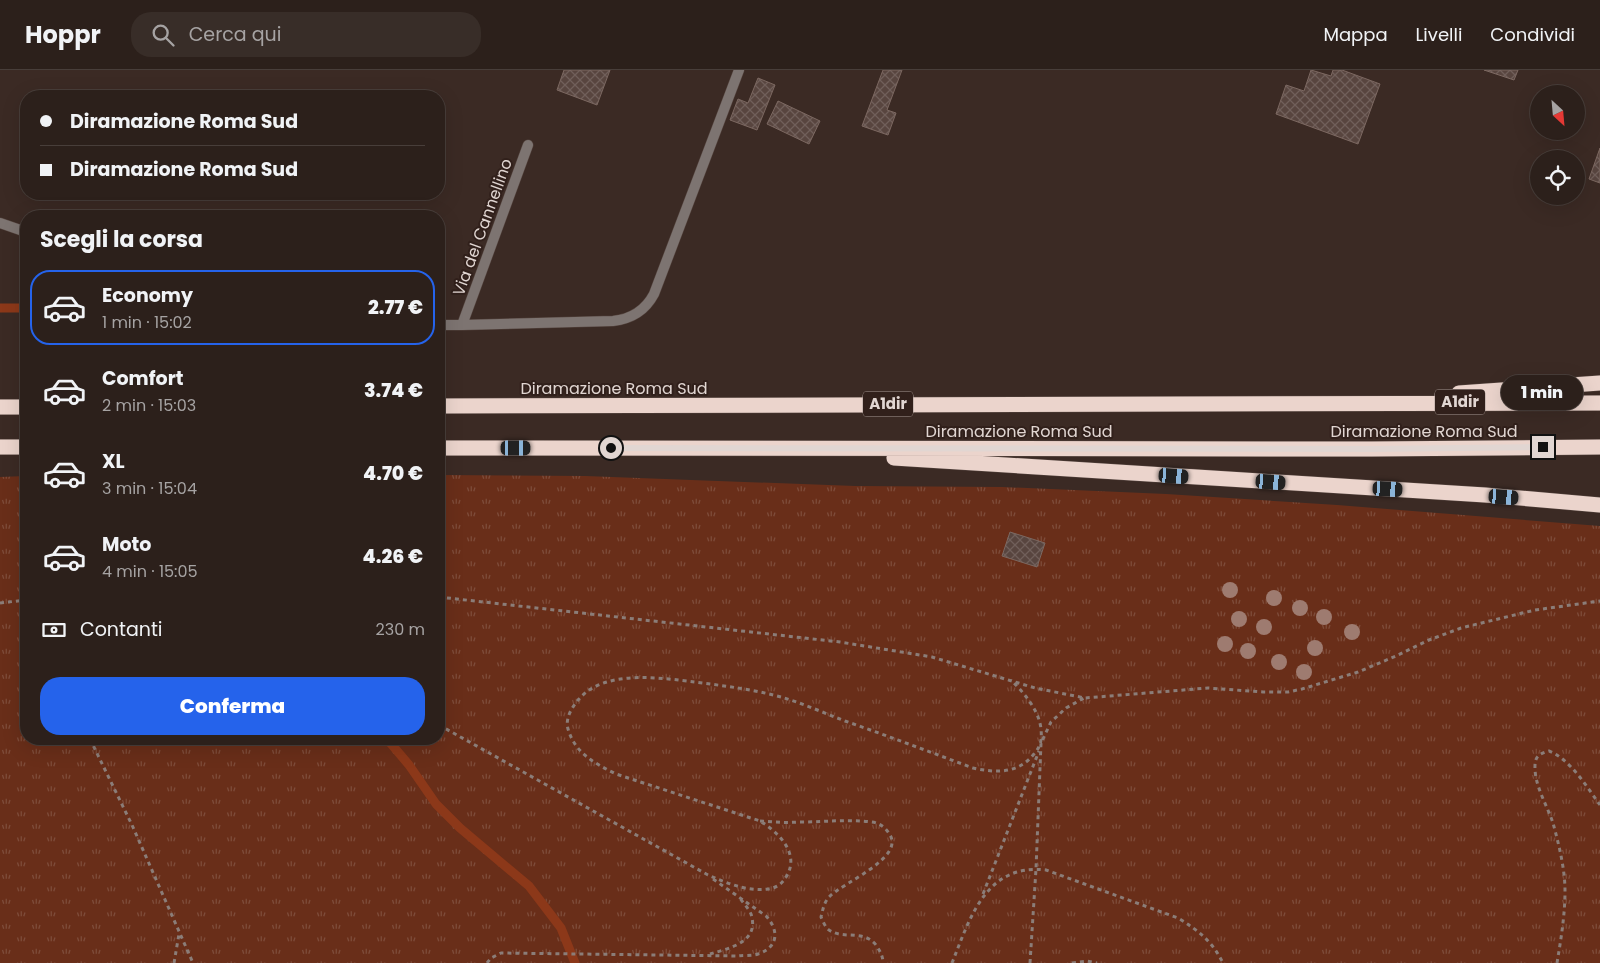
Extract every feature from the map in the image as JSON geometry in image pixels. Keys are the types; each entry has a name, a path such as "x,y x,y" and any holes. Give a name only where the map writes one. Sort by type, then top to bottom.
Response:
{"highway":[{"path":"1338,402 1600,383"},
{"name":"Diramazione Roma Sud","path":"445,406 1338,402 1600,403"},
{"path":"0,407 20,407"},
{"path":"0,447 20,448"},
{"name":"Diramazione Roma Sud","path":"445,448 1372,449 1600,447"},
{"path":"746,448 1485,495 1600,505"}],"street":[{"path":"445,325 613,321 630,318 644,308 654,294 739,70"},
{"name":"Via del Cannellino","path":"462,325 528,145"},
{"path":"0,223 20,230"}],"path":[{"path":"445,598 840,642 932,657 1045,690 1085,698 1208,688 1263,692 1302,690 1358,672 1429,640 1461,628 1535,610 1600,600"},
{"path":"0,603 20,601"},
{"path":"708,875 732,885 754,890 779,886 790,870 789,850 775,831 760,821 616,774 581,754 571,740 567,725 570,709 583,694 616,680 649,677 736,687 782,697 973,768 990,771 1006,771 1020,767 1030,759 1041,743"},
{"path":"1011,680 1034,709 1041,727 1036,869 1030,963"},
{"path":"952,963 972,914 983,896 1041,743 1051,722 1066,708 1085,698"},
{"path":"445,728 708,875 770,920 776,932 775,939 766,950 758,954 501,953 491,958 487,963"},
{"path":"93,745 132,826 193,963"},
{"path":"1557,963 1563,930 1565,890 1561,857 1552,823 1536,780 1534,763 1536,758 1541,753 1549,751 1563,758 1591,791 1600,805"},
{"path":"760,821 845,820 875,822 886,829 892,838 892,846 888,853 869,870 845,884 830,896 824,904 821,916 828,929 838,934 860,935 871,940 883,956 884,963"},
{"path":"983,896 1006,876 1014,872 1033,868 1046,870 1178,918 1197,929 1215,948 1223,963"},
{"path":"706,955 736,946 750,936 753,929 751,914 738,896"},
{"path":"174,963 180,934"},
{"path":"1072,963 1087,961 1097,963"}],"green space":[{"path":"445,475 585,476 855,486 1002,487 1166,494 1337,505 1600,526 1600,963 0,963 0,477 20,476 20,745 445,745"}],"building":[{"path":"564,70 610,70 597,105 557,90"},
{"path":"883,70 902,70 887,110 896,113 888,135 862,126"},
{"path":"1311,70 1331,76 1333,70 1342,70 1380,84 1358,144 1276,114 1286,85 1304,91"},
{"path":"1484,70 1518,70 1514,80"},
{"path":"758,78 775,85 757,130 730,120 738,99 748,103"},
{"path":"778,101 820,121 809,144 767,124"},
{"path":"1600,148 1600,183 1589,179"},
{"path":"1010,532 1045,543 1037,567 1002,556"}],"waterway":[{"path":"0,308 20,308"},
{"path":"392,745 409,765 436,804 460,828 529,886 561,928 575,963"}],"route":[{"path":"611,448 1372,449 1543,447"}]}
